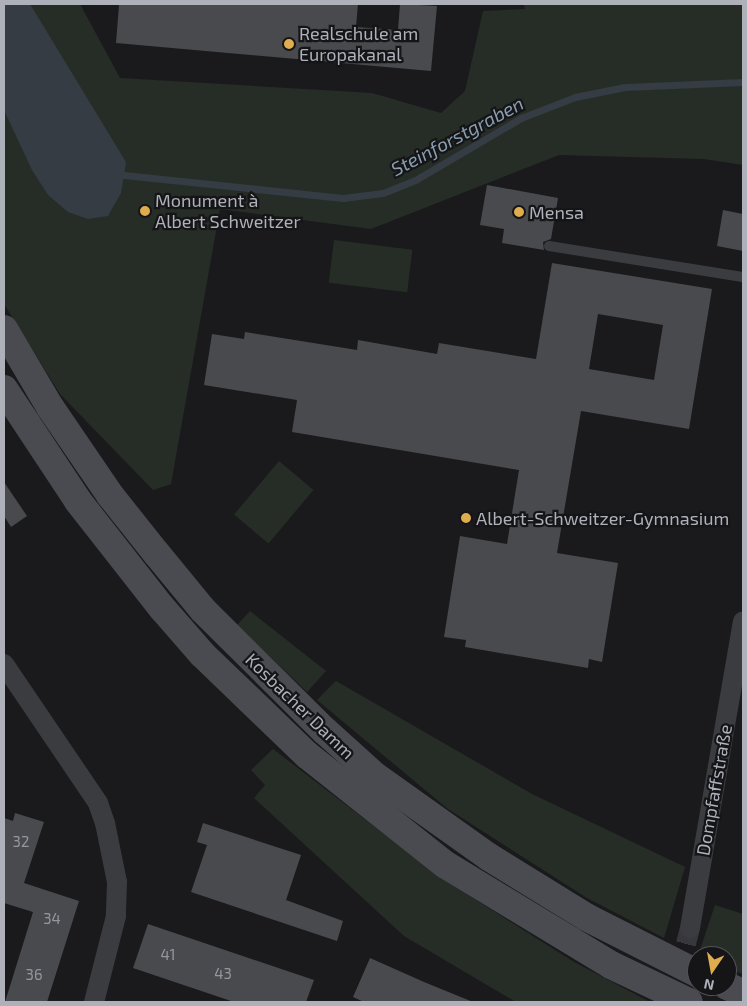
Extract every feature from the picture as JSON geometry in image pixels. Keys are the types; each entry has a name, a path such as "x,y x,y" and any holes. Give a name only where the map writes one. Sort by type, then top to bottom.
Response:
{"street":[{"name":"Kosbacher Damm","path":"4,329 55,415 157,554 203,610 325,731 375,776 489,857 586,917 687,968"},
{"name":"Kosbacher Damm","path":"4,389 78,501 162,608 202,654 307,755 446,865 611,965 689,1002"},
{"name":"Dompfaffstraße","path":"690,928 743,622"},
{"path":"4,664 98,803 105,823 117,882 116,916 94,1002"}],"lane":[{"path":"549,246 743,277"}],"shaded area":[{"path":"4,4 80,4 120,78 372,93 441,113 465,91 483,11 525,9 524,4 743,4 743,165 704,159 559,155 371,229 220,209 171,484 153,490 60,394 4,304"},
{"path":"4,4 30,4 126,162 121,193 108,216 88,219 68,212 48,195 32,170 4,110"},
{"path":"334,240 412,250 407,292 329,283"},
{"path":"279,461 313,490 268,544 234,515"},
{"path":"250,611 326,671 307,692 237,625"},
{"path":"336,681 532,794 685,867 664,938 587,898 448,809 317,700"},
{"path":"273,749 443,879 574,962 650,1002 516,1002 404,936 254,798 265,785 251,770"},
{"path":"715,905 743,914 743,974 737,972 737,946 701,946"}],"building":[{"path":"358,4 356,27 398,30 400,4 437,6 431,71 116,43 119,5"},
{"name":"Mensa","path":"487,185 558,198 551,239 543,242 544,250 502,243 504,229 480,225"},
{"path":"723,210 743,214 743,251 717,246"},
{"path":"552,263 712,289 689,429 581,411 557,553 618,563 602,662 589,659 588,668 465,647 466,640 444,637 460,536 507,544 519,470 292,432 297,400 204,385 212,334 244,339 245,332 357,350 358,340 437,354 439,343 536,359","holes":["598,314 663,325 654,380 589,369"]},
{"path":"4,482 27,516 11,527 4,516"},
{"path":"15,813 44,822 24,883 79,901 47,1002 5,1002 33,912 4,903 4,818 13,821"},
{"path":"203,823 301,855 286,900 343,921 337,941 191,892 207,845 197,842"},
{"path":"148,924 314,980 306,1002 234,1002 133,968"},
{"path":"370,958 473,1002 364,1002 353,997"}],"waterway":[{"name":"Steinforstgraben","path":"124,175 343,198 383,193 417,179 521,118 575,97 625,87 743,82"}],"tunnel":[{"path":"671,1002 690,928"}],"place":[{"name":"Realschule am Europakanal","path":"289,44"},
{"name":"Monument à Albert Schweitzer","path":"145,211"},
{"name":"Mensa","path":"519,212"},
{"name":"Albert-Schweitzer-Gymnasium","path":"466,518"}]}
